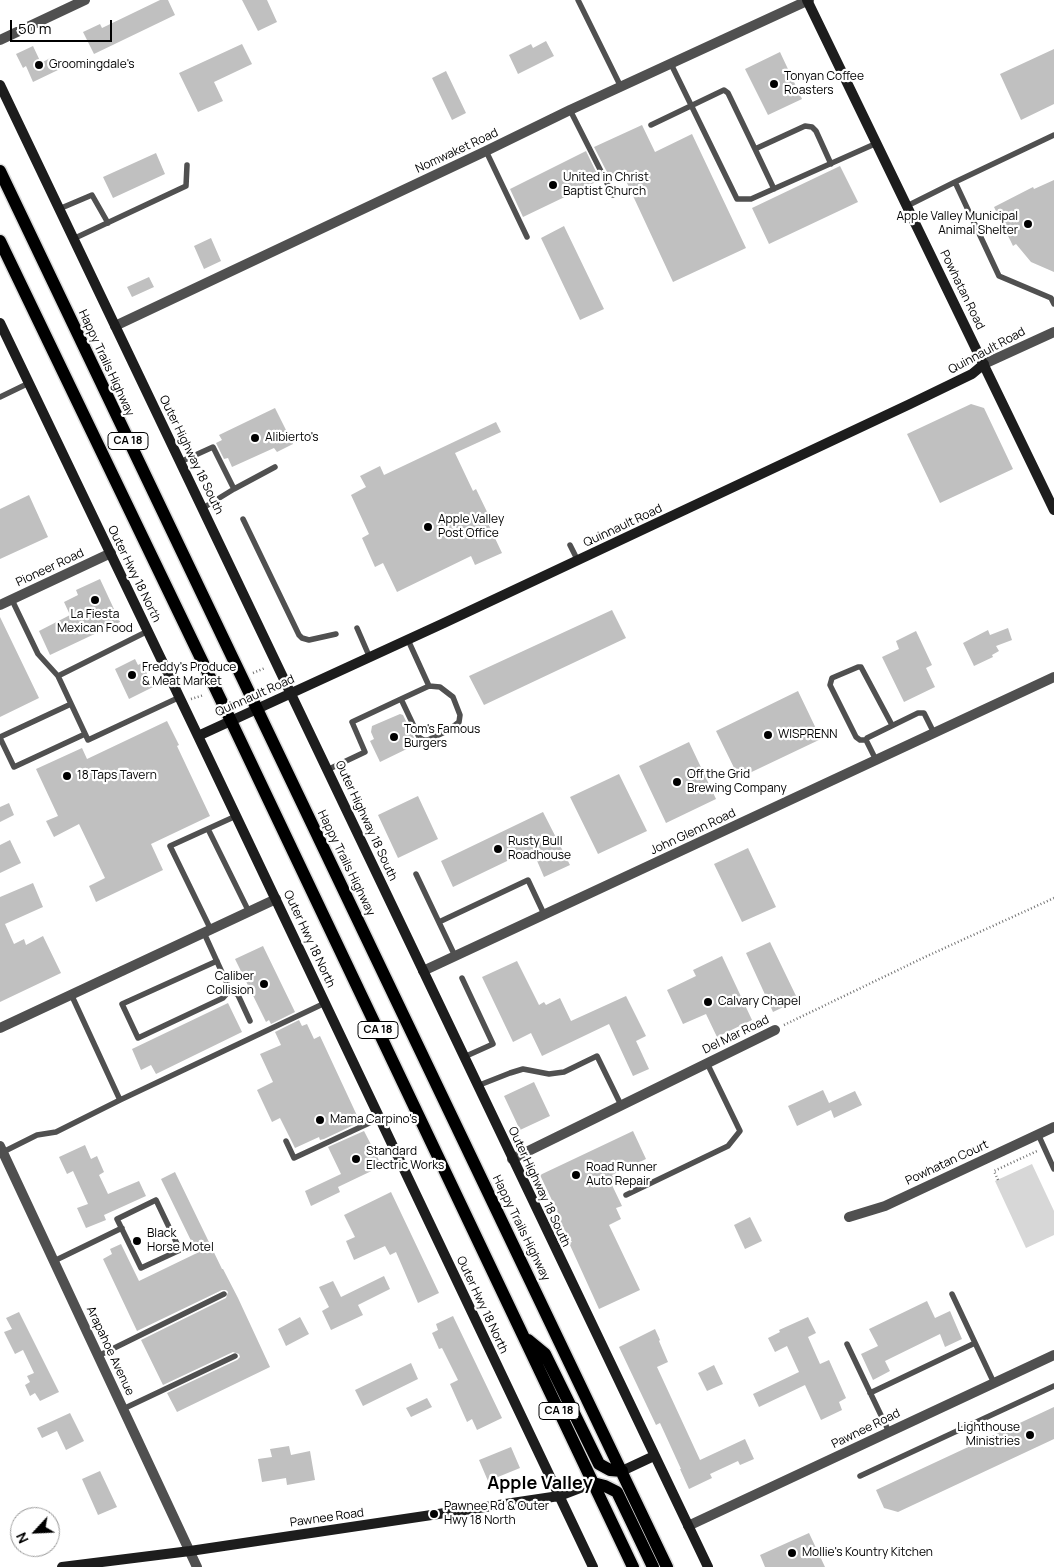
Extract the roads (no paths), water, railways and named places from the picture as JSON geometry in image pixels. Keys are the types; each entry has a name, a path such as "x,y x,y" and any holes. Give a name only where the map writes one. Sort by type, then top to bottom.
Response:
{"main road":[{"name":"Happy Trails Highway","path":"0,171 667,1567"},
{"name":"CA 18","path":"0,241 526,1338 633,1567"},
{"path":"526,1338 545,1354 599,1464 610,1470 622,1471"},
{"path":"593,1483 617,1492 653,1567"}],"street":[{"path":"0,40 86,0"},
{"name":"Nomwaket Road","path":"115,326 570,110 808,0"},
{"name":"Powhatan Road","path":"808,0 1054,510"},
{"name":"Outer Highway 18 South","path":"0,85 708,1567"},
{"name":"Outer Hwy 18 North","path":"0,323 148,632 185,698 198,736 593,1567"},
{"name":"Quinnault Road","path":"198,736 578,561 910,404 972,374 984,364 1054,332"},
{"name":"Pioneer Road","path":"0,605 111,553"},
{"name":"John Glenn Road","path":"423,971 1054,677"},
{"path":"0,1028 276,899"},
{"name":"Del Mar Road","path":"512,1159 775,1030"},
{"name":"Powhatan Court","path":"849,1217 885,1206 1054,1127"},
{"name":"Arapahoe Avenue","path":"1,1149 198,1567"},
{"name":"Pawnee Road","path":"688,1526 1054,1355"},
{"path":"622,1471 654,1456"},
{"name":"Pawnee Road","path":"62,1567 190,1551 559,1496 593,1483"}],"lane":[{"path":"578,0 621,87"},
{"path":"671,64 737,198 751,199 877,143"},
{"path":"651,125 721,90 726,91 774,189"},
{"path":"570,110 613,195"},
{"path":"755,149 805,126 809,126 816,131 831,164"},
{"path":"907,206 1054,135"},
{"path":"486,151 527,237"},
{"path":"73,238 186,186 187,165"},
{"path":"955,182 999,276 1051,298 1054,304"},
{"path":"59,209 92,195 108,223"},
{"path":"0,397 29,383"},
{"path":"180,462 213,448 234,488"},
{"path":"203,508 234,488 274,468"},
{"path":"243,519 299,635 308,640 336,634"},
{"path":"570,545 578,561"},
{"path":"12,600 38,654 58,676 88,740 185,698"},
{"path":"358,628 370,658"},
{"path":"58,676 148,632"},
{"path":"408,640 429,686"},
{"path":"892,725 861,667 832,678 830,685 856,737 860,740 866,740 869,736 922,712 934,733"},
{"path":"327,770 365,752 352,722 401,699 429,686 440,687 453,697 460,715 459,722 449,730 428,740 423,740 419,737 401,699"},
{"path":"71,704 0,738 14,767 85,734"},
{"path":"866,740 876,760"},
{"path":"236,816 170,846 230,990 238,995 250,1022"},
{"path":"208,829 249,912"},
{"path":"416,874 455,956"},
{"path":"439,922 528,880 544,914"},
{"path":"217,960 122,1004 138,1038 223,998 230,990"},
{"path":"462,978 492,1044 464,1057"},
{"path":"71,994 120,1100"},
{"path":"1,1149 38,1135 56,1132 325,1003"},
{"path":"477,1086 523,1069 549,1074 564,1072 597,1056 621,1105"},
{"path":"626,1196 728,1146 740,1131 707,1063"},
{"path":"286,1141 294,1158 380,1118"},
{"path":"1038,1134 1054,1169"},
{"path":"156,1200 180,1250 141,1268 122,1228 117,1218 156,1200"},
{"path":"54,1261 122,1228"},
{"path":"98,1356 224,1294"},
{"path":"952,1294 994,1383"},
{"path":"870,1393 975,1343"},
{"path":"847,1344 889,1432"},
{"path":"123,1409 235,1356"},
{"path":"860,1476 1054,1386"}],"place":[{"name":"Groomingdale's","path":"39,65"},
{"name":"Tonyan Coffee Roasters","path":"774,84"},
{"name":"United in Christ Baptist Church","path":"553,185"},
{"name":"Apple Valley Municipal Animal Shelter","path":"1028,224"},
{"name":"Alibierto's","path":"255,438"},
{"name":"Apple Valley Post Office","path":"428,527"},
{"name":"La Fiesta Mexican Food","path":"95,600"},
{"name":"Freddy's Produce & Meat Market","path":"132,675"},
{"name":"WISPRENN","path":"768,735"},
{"name":"Tom's Famous Burgers","path":"394,737"},
{"name":"18 Taps Tavern","path":"67,776"},
{"name":"Off the Grid Brewing Company","path":"677,782"},
{"name":"Rusty Bull Roadhouse","path":"498,849"},
{"name":"Caliber Collision","path":"264,984"},
{"name":"Calvary Chapel","path":"708,1002"},
{"name":"Mama Carpino's","path":"320,1120"},
{"name":"Standard Electric Works","path":"356,1159"},
{"name":"Road Runner Auto Repair","path":"576,1175"},
{"name":"Black Horse Motel","path":"137,1241"},
{"name":"Lighthouse Ministries","path":"1030,1435"},
{"name":"Pawnee Rd & Outer Hwy 18 North","path":"434,1514"},
{"name":"Mollie's Kountry Kitchen","path":"792,1553"}],"district":[{"name":"Apple Valley","path":"540,1484"}]}
